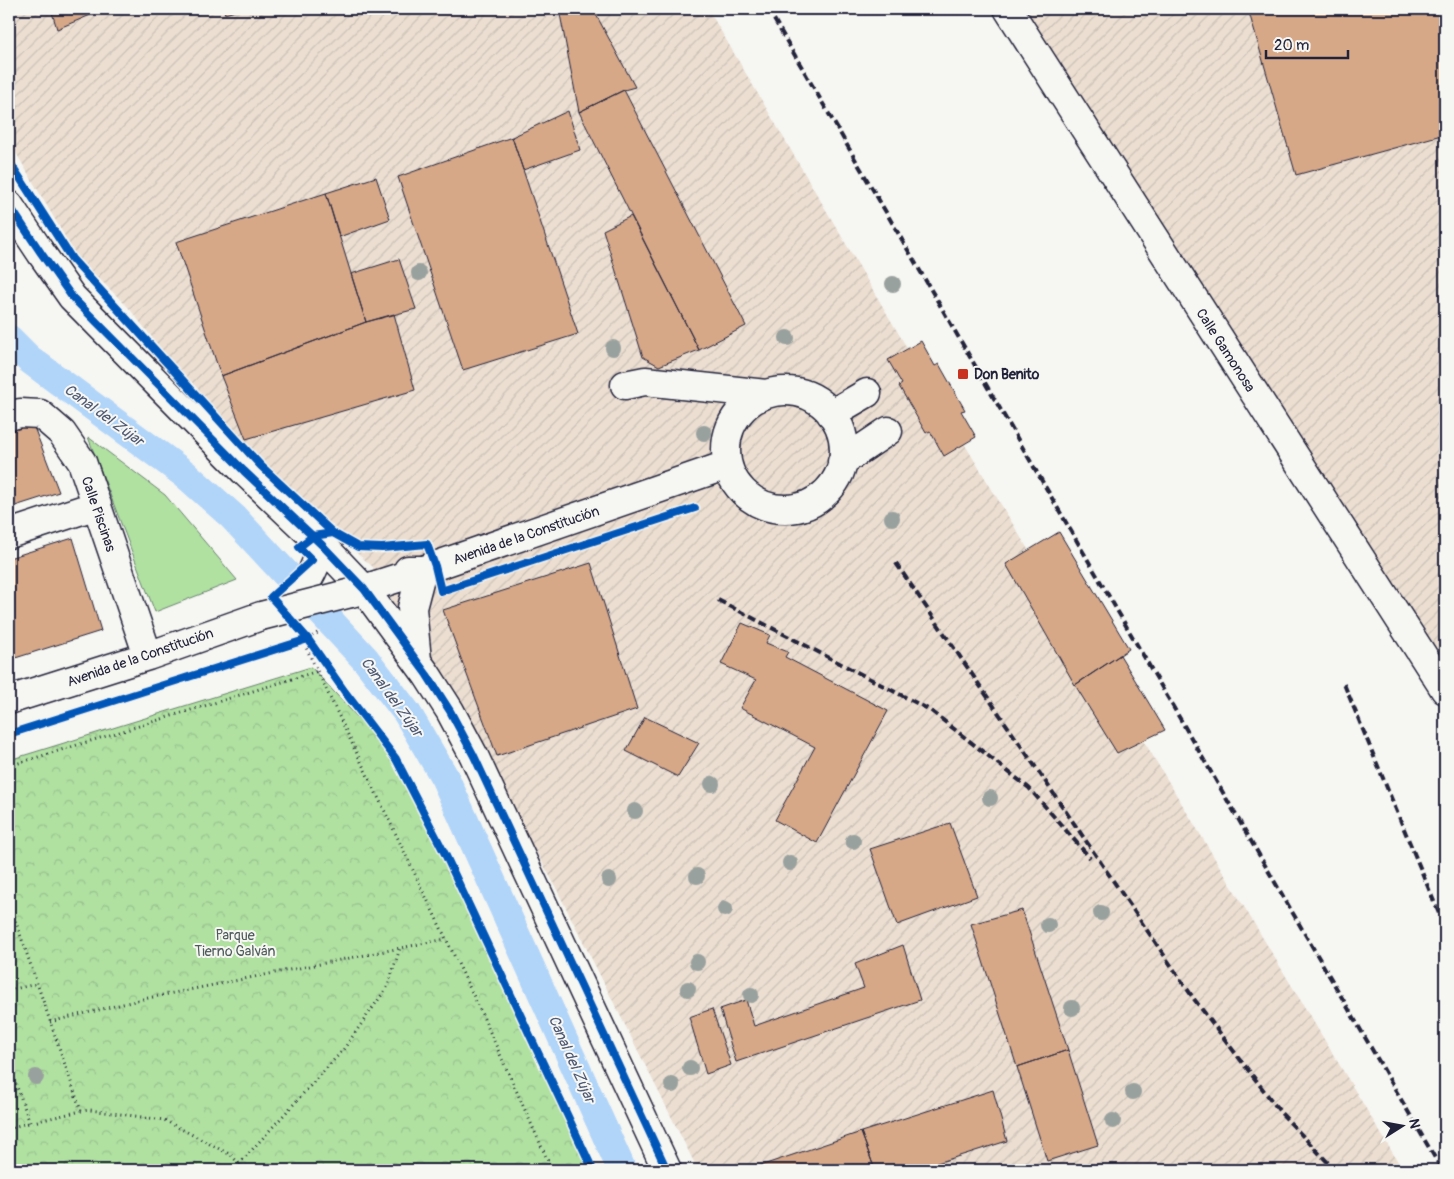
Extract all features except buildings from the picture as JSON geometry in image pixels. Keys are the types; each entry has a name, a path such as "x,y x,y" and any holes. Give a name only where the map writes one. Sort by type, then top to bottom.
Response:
{"street":[{"name":"Calle Gamonosa","path":"1008,9 1445,690"},
{"path":"9,205 72,297 244,471 319,556 350,583 417,662 450,710 474,756 667,1170"},
{"path":"733,422 711,399 647,392 626,385 645,381 766,394 787,391 809,396 826,408 839,426 844,447 841,469 831,488 814,502 793,509 772,508 752,500 736,484 727,464 726,442 733,422 747,405 766,394"},
{"path":"831,414 867,393"},
{"name":"Calle Piscinas","path":"14,414 40,414 62,433 82,462 148,656"},
{"path":"842,462 888,432"},
{"name":"Avenida de la Constitución","path":"9,700 283,614 350,583 422,570 727,464"},
{"path":"9,534 97,506"},
{"path":"283,614 306,584 319,556"},
{"path":"417,662 412,608 422,570"}],"path":[{"path":"283,614 319,654"},
{"path":"294,644 306,640"},
{"path":"306,640 318,671 476,1001 552,1170"},
{"path":"9,766 318,671"},
{"path":"9,902 81,1111"},
{"path":"50,1022 143,999 446,939"},
{"path":"239,1164 343,1050 388,986 400,948"},
{"path":"9,990 37,984"},
{"path":"9,1065 30,1123"},
{"path":"9,1131 16,1126 90,1110 164,1120 231,1155 245,1170"}],"shaded area":[{"path":"9,9 708,9 927,382 1403,1170 698,1170 551,878 372,566 333,533 261,466 216,418 128,307 77,257 9,141"},
{"path":"1009,9 1445,9 1445,690"}],"green space":[{"path":"88,437 165,495 237,580 155,612"},
{"name":"Parque Tierno Galván","path":"311,667 396,759 401,762 593,1170 9,1170 9,760"}],"waterway":[{"name":"Canal del Zújar","path":"9,339 29,359 186,475 233,517 366,660 407,713 445,778 622,1170"}],"railway":[{"path":"768,9 1442,1170"},
{"path":"896,563 1194,999 1281,1113 1335,1170"},
{"path":"718,600 930,710 1029,788 1090,858"},
{"path":"1344,684 1445,928"}],"cycle path":[{"path":"9,161 72,259 261,466 333,533 313,536 299,547 312,560 271,597 308,639 345,692 396,759 445,854 593,1170"},
{"path":"9,205 72,297 364,589 427,675 450,711 474,756 667,1170"},
{"path":"333,533 358,547 382,548 427,544 441,591 695,508"},
{"path":"9,734 308,639"}],"place":[{"name":"Don Benito","path":"963,374"}]}
